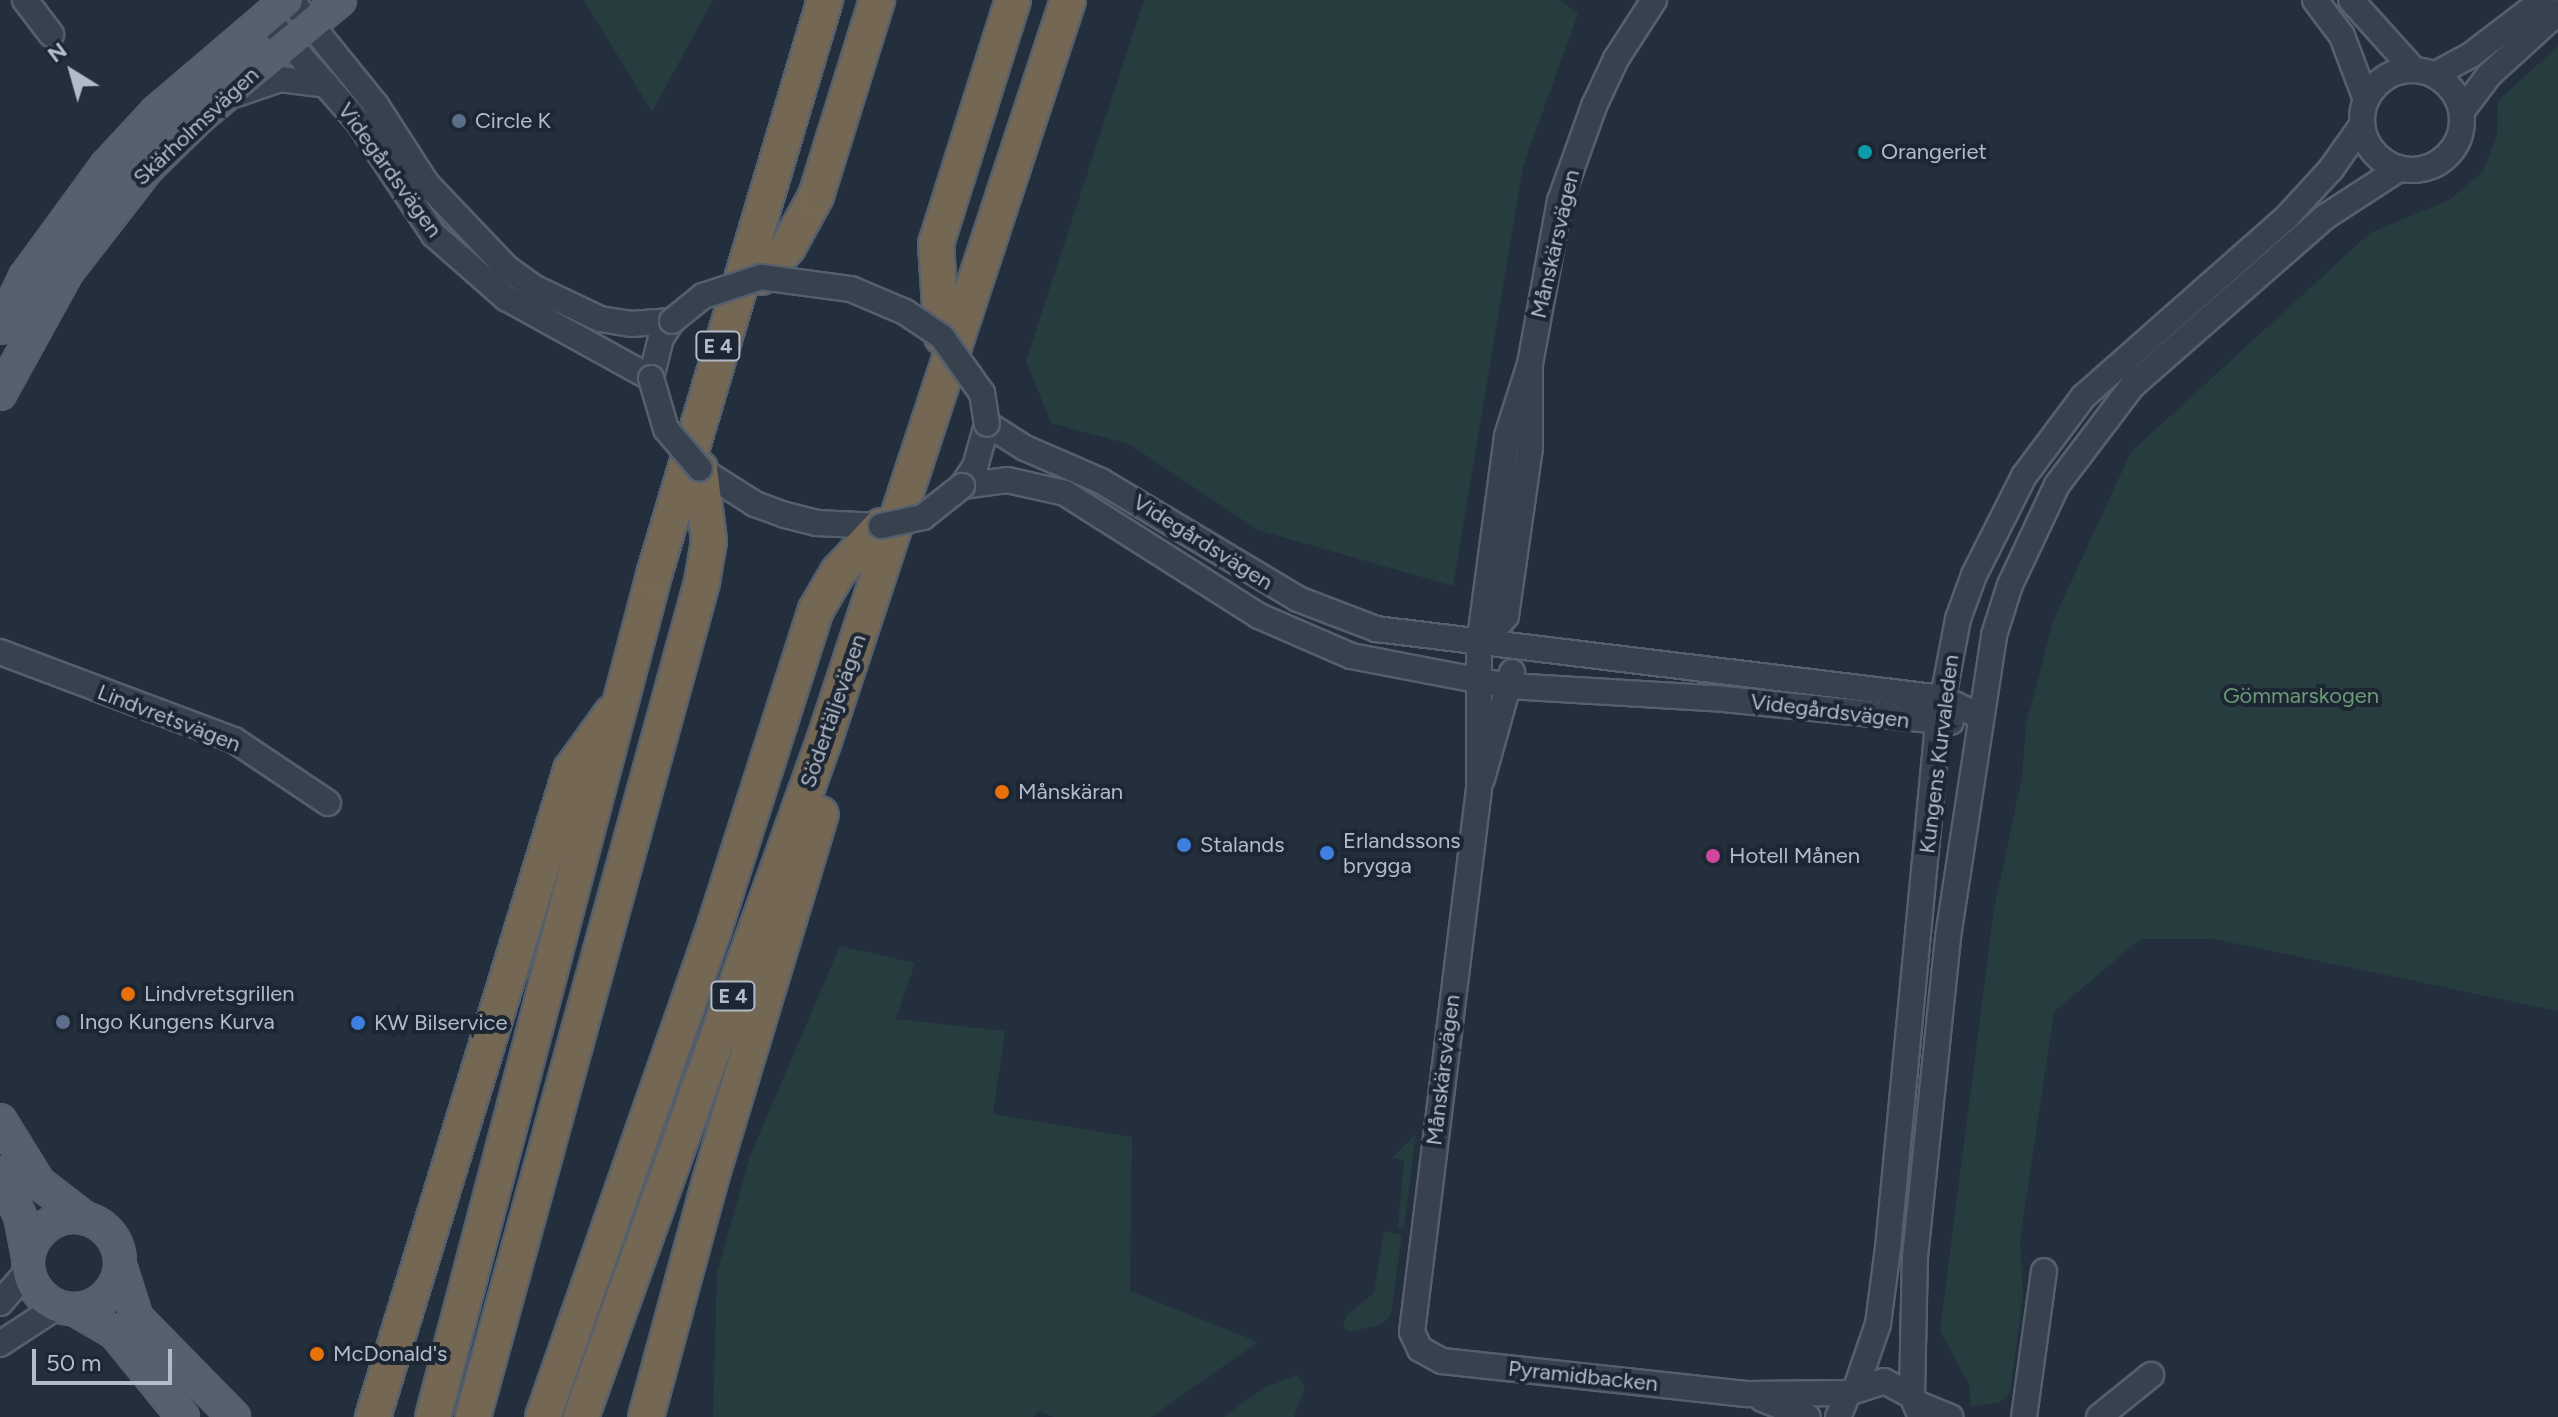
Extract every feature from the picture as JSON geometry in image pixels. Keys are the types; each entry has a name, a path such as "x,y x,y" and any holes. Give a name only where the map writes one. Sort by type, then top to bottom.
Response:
{"highway":[{"name":"E 4","path":"433,1417 706,387 825,0"},
{"path":"761,277 788,247 816,196 877,0"},
{"path":"942,337 936,244 1013,0"},
{"name":"Södertäljevägen","path":"581,1417 813,771 979,283 1068,0"},
{"path":"473,1417 709,541 700,469"},
{"path":"543,1417 772,756 816,610 838,572 881,526"},
{"path":"646,1417 710,1181 857,693 878,574"},
{"path":"373,1417 571,770 623,696"}],"main road":[{"name":"Skärholmsvägen","path":"0,394 27,338 94,234 148,168 199,118 340,0"},
{"name":"Skärholmsvägen","path":"0,328 25,277 106,166 156,112 282,6"},
{"path":"0,1120 39,1183 114,1237 137,1318 234,1417"},
{"path":"0,1173 20,1216 34,1286 66,1308 115,1333 183,1417"},
{"path":"28,1264 49,1224 86,1219"},
{"path":"66,1308 105,1297 120,1265"}],"street":[{"path":"25,0 51,34"},
{"name":"Månskärsvägen","path":"1420,1349 1411,1321 1479,789 1479,646 1507,436 1530,364 1549,250 1575,153 1616,59 1654,0"},
{"path":"2315,0 2342,36 2366,100 2362,125 2373,153 2399,169 2432,167 2447,158 2457,145 2462,111 2457,96 2424,72 2351,0"},
{"path":"2366,100 2386,78 2424,72 2471,55 2543,0"},
{"name":"Videgårdsvägen","path":"282,6 327,85 360,124 434,235 465,265 539,319 613,353 651,378"},
{"path":"2462,111 2489,75 2558,12"},
{"name":"Videgårdsvägen","path":"300,33 399,136 427,184 507,268 533,287 600,319 631,324 672,321"},
{"path":"199,118 261,83 301,79 327,85"},
{"name":"Kungens Kurvaleden","path":"1838,1417 1878,1324 1938,724 1958,619 1974,575 2042,448 2112,368 2286,218 2331,169 2362,125"},
{"name":"Kungens Kurvaleden","path":"1917,1406 1915,1257 1938,1032 1994,635 2024,550 2045,505 2106,415 2162,357 2325,217 2399,169"},
{"path":"761,277 851,289 905,312 942,337 976,382 992,427 971,485 923,517 881,526 785,515 755,504 700,469 666,429 651,378 658,348 672,321 703,296 761,277"},
{"name":"Månskärsvägen","path":"1479,789 1509,686 1540,452 1530,364"},
{"name":"Videgårdsvägen","path":"992,427 1101,481 1298,599 1376,629 1479,646 1942,698 1981,717"},
{"name":"Videgårdsvägen","path":"971,485 1007,480 1065,493 1215,590 1304,638 1351,656 1509,686 1714,698 1938,724 1981,717"},
{"name":"Lindvretsvägen","path":"0,652 234,740 328,803"},
{"path":"0,1303 28,1264"},
{"path":"2024,1417 2044,1271"},
{"path":"0,1344 66,1308"},
{"name":"Pyramidbacken","path":"1420,1349 1442,1361 1748,1394 1852,1390 1884,1381 1917,1406 1950,1417"},
{"path":"2099,1417 2151,1375"},
{"name":"Pyramidbacken","path":"1748,1394 1808,1417"}],"green space":[{"path":"584,0 713,0 652,112"},
{"path":"1144,0 1560,0 1578,14 1523,166 1453,586 1258,530 1129,444 1051,423 1026,361"},
{"name":"Gömmarskogen","path":"2558,46 2558,1011 2214,939 2140,939 2054,1012 2020,1240 2023,1296 2010,1393 1999,1403 1971,1406 1969,1384 1940,1331 1994,909 2022,777 2026,725 2053,621 2131,452 2370,233 2449,200 2483,172 2497,136 2498,101"},
{"path":"840,946 915,963 896,1019 1005,1031 993,1114 1132,1137 1130,1291 1258,1342 1151,1417 1054,1417 1039,1411 1033,1417 713,1417 717,1273 750,1156"},
{"path":"1416,1134 1404,1228 1398,1228 1404,1160 1392,1158"},
{"path":"1384,1231 1402,1235 1391,1314 1383,1324 1349,1332 1343,1327 1346,1316 1374,1293"},
{"path":"1297,1375 1305,1386 1294,1417 1224,1417 1264,1388"}],"place":[{"name":"Circle K","path":"459,121"},
{"name":"Orangeriet","path":"1865,152"},
{"name":"Månskäran","path":"1002,792"},
{"name":"Stalands","path":"1184,845"},
{"name":"Erlandssons brygga","path":"1327,853"},
{"name":"Hotell Månen","path":"1713,856"},
{"name":"Lindvretsgrillen","path":"128,994"},
{"name":"Ingo Kungens Kurva","path":"63,1022"},
{"name":"KW Bilservice","path":"358,1023"},
{"name":"McDonald's","path":"317,1354"}]}
